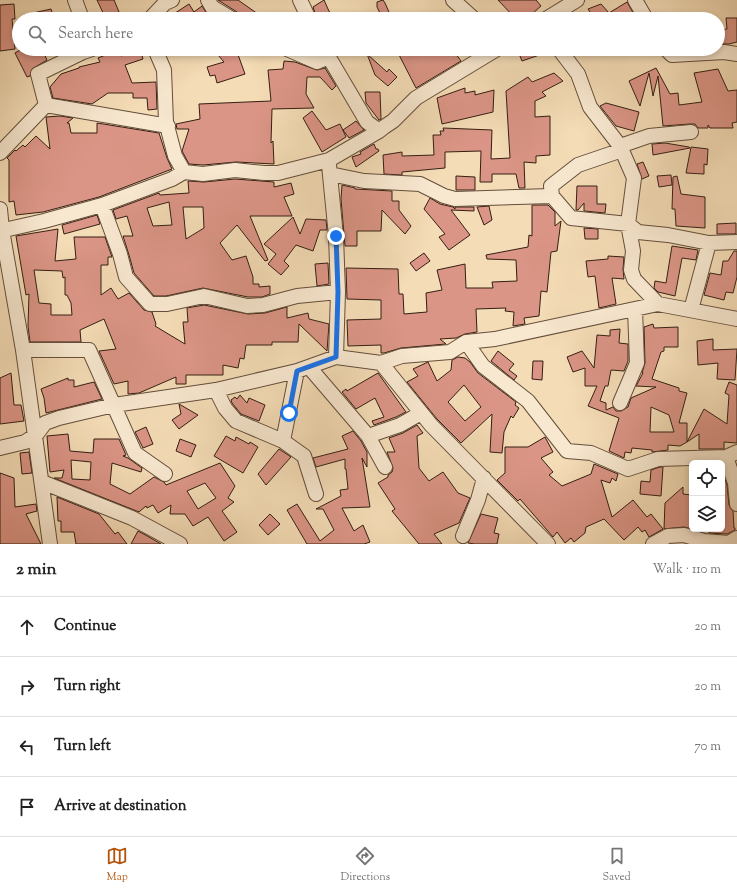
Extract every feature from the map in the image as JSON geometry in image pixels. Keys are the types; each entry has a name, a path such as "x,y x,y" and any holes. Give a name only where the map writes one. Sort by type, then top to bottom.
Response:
{"street":[{"path":"75,0 79,12"},
{"path":"157,12 165,3 172,0"},
{"path":"208,0 212,7 220,12"},
{"path":"300,0 306,12"},
{"path":"453,0 466,12"},
{"path":"557,12 577,0"},
{"path":"635,0 642,12"},
{"path":"725,52 737,54"},
{"path":"46,105 38,74 75,56"},
{"path":"158,56 164,70 166,122 175,156 184,172"},
{"path":"303,56 317,62 324,56"},
{"path":"329,56 367,122 379,131"},
{"path":"1,231 102,205 172,180 184,172 203,174 235,170 278,173 329,160 379,131 394,121 416,98 485,56"},
{"path":"564,56 578,74 590,107 621,148 634,178 628,224 633,251 631,270 634,279 658,304"},
{"path":"46,105 168,126"},
{"path":"0,153 46,105"},
{"path":"691,132 649,136 578,165 551,186 552,196 571,218 628,224 638,232 709,243 737,242"},
{"path":"329,160 336,236 338,292 336,357"},
{"path":"330,174 364,181 420,184 444,196 455,198 552,196"},
{"path":"102,205 120,254 126,277 150,304 167,304 204,296 247,306 264,305 297,296 338,292"},
{"path":"0,209 1,231 23,350 50,544"},
{"path":"691,310 709,243"},
{"path":"0,448 25,442 36,435 45,423 114,405 216,390 303,369 336,357 382,363 402,356 450,352 466,342 495,339 658,304 737,319"},
{"path":"620,403 637,363 635,309"},
{"path":"466,342 483,366 528,400 567,451 591,453 628,469 658,459 731,455 737,504"},
{"path":"23,350 89,350 135,453 165,474"},
{"path":"382,363 431,425 548,544"},
{"path":"303,369 368,436 385,467"},
{"path":"283,441 303,369"},
{"path":"216,390 225,408 236,421 283,441 304,456 316,494"},
{"path":"368,436 400,425 421,413"},
{"path":"463,536 478,500 484,478"},
{"path":"42,482 132,518 180,544"},
{"path":"653,544 668,536 684,535 704,541 729,543 737,538"}],"building":[{"path":"97,0 114,0 119,12 103,12"},
{"path":"218,0 238,0 255,12 237,12"},
{"path":"324,0 330,12 315,12 313,7"},
{"path":"383,0 389,12 380,12 377,7 377,2"},
{"path":"498,0 536,0 541,6 534,12 509,12"},
{"path":"627,2 633,12 611,12"},
{"path":"14,4 15,12 12,12 12,49 0,51 0,5"},
{"path":"189,4 194,12 177,12"},
{"path":"601,4 608,12 590,12 588,9"},
{"path":"202,6 206,12 194,12"},
{"path":"51,9 52,12 38,12"},
{"path":"726,18 737,18 737,42 725,44 725,29 727,29"},
{"path":"16,56 45,56 47,60 32,69 30,76 27,77"},
{"path":"103,56 142,56 143,59 125,65 132,83 156,82 157,109 148,110 147,98 133,98 133,93 108,93 92,104 53,98 50,87 61,74 79,67 100,62 98,58"},
{"path":"219,56 239,56 245,74 217,83 215,75 210,76 207,67 224,62"},
{"path":"368,56 387,72 389,69 397,77 388,86 375,75"},
{"path":"400,56 457,56 461,61 416,88"},
{"path":"520,56 536,56 522,61"},
{"path":"284,61 295,62 317,70 325,68 336,86 332,90 320,77 307,77 306,94 314,108 272,109 271,143 273,141 274,164 236,162 203,165 189,164 182,151 189,129 177,129 176,124 200,119 199,104 271,101 268,70 283,69"},
{"path":"656,68 670,94 678,93 679,105 702,102 694,73 718,69 728,91 737,90 737,122 732,123 733,128 710,128 708,125 708,128 698,128 695,124 663,126 658,76 653,96 649,73 640,106 629,81"},
{"path":"554,73 563,81 542,92 546,96 535,101 535,117 550,116 550,155 536,156 536,163 524,162 525,188 519,188 516,174 492,174 492,182 480,182 481,151 445,152 445,168 402,172 402,175 384,174 383,155 402,152 402,156 434,155 433,135 441,135 440,131 444,131 443,128 492,130 491,159 510,158 506,91 528,77 532,82"},
{"path":"465,88 465,93 475,91 475,95 494,90 493,112 442,124 437,98"},
{"path":"365,92 380,92 381,119 379,120 366,103"},
{"path":"606,103 639,112 634,131 616,126 600,106"},
{"path":"312,111 326,130 340,124 346,137 322,152 303,118"},
{"path":"60,116 73,118 67,123 69,123 71,133 97,133 97,123 159,133 172,169 99,197 43,212 16,215 14,201 9,202 9,160 7,158 23,145 25,147 36,136 50,149 46,117"},
{"path":"356,121 364,130 349,138 343,130"},
{"path":"665,143 690,148 653,155 652,144"},
{"path":"374,144 376,149 379,151 356,167 352,157 361,154 360,152"},
{"path":"691,147 708,149 707,165 704,164 704,174 686,173"},
{"path":"643,162 649,176 642,179 637,164"},
{"path":"671,175 672,185 659,187 657,176"},
{"path":"456,176 475,177 475,190 456,190"},
{"path":"677,176 681,194 705,197 705,228 676,226 675,209 672,209 673,177"},
{"path":"235,179 274,182 274,187 291,183 294,194 284,197 292,216 250,216 268,260 265,261 237,225 220,243 232,260 246,256 253,277 253,284 259,284 259,287 270,286 270,294 262,297 248,297 203,288 166,296 154,296 134,273 123,236 133,236 127,216 116,219 113,210 159,193 160,195 189,193 188,181 204,182","holes":["169,202 172,225 153,226 147,208","183,207 203,207 204,228 186,239"]},
{"path":"342,185 355,189 392,191 392,201 399,201 399,210 411,226 405,234 382,210 381,231 357,231 357,246 345,246 341,199"},
{"path":"577,186 597,186 597,204 606,204 605,213 584,211 584,203 578,210 576,210"},
{"path":"430,198 440,204 453,207 455,209 455,207 474,207 474,211 451,210 470,235 449,250 439,237 445,234 424,209"},
{"path":"532,205 548,205 555,212 555,226 561,221 557,251 551,252 547,292 541,291 539,316 524,318 525,324 513,326 514,312 505,311 506,308 476,309 477,332 465,334 456,338 440,339 446,344 401,348 384,353 381,353 381,345 348,346 347,320 381,319 381,300 347,299 346,268 398,269 399,294 403,294 404,314 427,312 426,293 442,290 437,270 465,264 466,288 493,288 492,282 517,281 516,260 487,259 486,255 528,247 529,235 532,236"},
{"path":"489,206 492,220 484,225 477,207"},
{"path":"97,215 100,224 64,234 62,225"},
{"path":"293,217 300,234 306,219 326,220 327,230 320,230 313,251 296,245 284,261 289,266 281,275 268,264 276,254 264,244"},
{"path":"736,223 736,234 717,234 717,224"},
{"path":"584,228 598,229 598,239 585,239"},
{"path":"58,229 55,261 76,259 74,237 105,237 112,257 108,257 108,265 101,265 101,295 111,288 118,299 129,293 144,310 152,312 156,324 155,326 185,344 183,322 188,322 187,308 204,305 248,314 265,313 287,307 287,318 308,313 309,319 329,324 327,351 299,324 298,342 272,342 272,345 246,345 244,359 240,358 238,368 223,365 223,375 186,375 186,384 176,384 176,377 139,393 128,394 128,381 114,384 99,351 116,349 104,319 80,330 81,342 30,342 28,326 29,294 26,295 16,236","holes":["34,270 62,271 63,278 65,277 65,295 67,295 71,303 72,315 51,315 51,304 39,303"]},
{"path":"672,246 698,250 696,260 682,258 675,296 658,292 654,288 655,281 666,283"},
{"path":"734,251 737,251 737,277 733,293 726,292 724,300 704,295 710,273 721,275 723,261 728,261"},
{"path":"424,253 430,261 416,271 410,263"},
{"path":"608,256 624,257 624,279 612,278 616,304 599,308 595,276 588,277 586,261 608,259"},
{"path":"328,263 329,284 317,286 315,264"},
{"path":"653,324 654,328 678,327 678,347 664,347 664,351 661,352 652,379 679,388 679,391 687,393 679,423 687,423 687,442 680,446 668,445 668,450 652,452 652,450 632,448 631,453 625,452 624,458 609,451 619,418 588,406 597,386 585,386 585,368 573,372 567,357 582,351 594,368 597,335 610,336 610,330 620,329 619,343 628,344 628,361 624,371 611,370 608,386 605,386 600,401 606,403 606,410 613,407 616,411 621,411 628,407 631,398 656,387 636,386 643,373 645,363 644,327","holes":["651,407 669,415 674,432 650,432"]},
{"path":"713,339 713,350 737,349 735,380 717,379 718,363 698,365 697,341"},
{"path":"498,351 514,364 509,370 517,376 514,380 491,361"},
{"path":"458,357 465,358 478,373 516,402 515,405 519,408 513,418 511,416 504,432 502,453 490,452 492,414 461,443 437,419 407,382 418,376 413,369 428,362 437,381 451,370 452,360","holes":["464,385 481,407 465,421 448,402"]},
{"path":"533,361 543,361 542,380 532,379"},
{"path":"11,373 14,405 21,405 24,421 0,424 0,378"},
{"path":"378,373 406,412 374,425 372,421 384,417 375,398 356,409 342,392 346,389 347,391"},
{"path":"68,378 68,380 74,380 74,387 94,382 102,399 46,413 41,389"},
{"path":"729,382 737,385 737,443 724,442 724,449 699,449 699,434 687,442 704,409 727,424 729,395 725,393"},
{"path":"240,395 247,403 249,398 265,405 259,421 241,414 232,403 231,400 235,397 237,399"},
{"path":"179,404 198,415 179,429 172,420 181,414"},
{"path":"417,425 423,433 417,436 419,468 429,481 443,472 458,493 470,498 459,523 434,534 442,544 419,544 392,511 395,509 378,483 388,477 393,468 387,452 395,452 389,438 403,433"},
{"path":"146,427 153,444 143,448 135,432"},
{"path":"353,431 367,452 367,467 362,458 370,507 342,508 354,531 363,525 370,542 364,544 307,544 287,510 297,504 320,541 334,530 323,509 316,509 341,496 340,490 348,489 345,459 316,467 313,458 348,449 342,436"},
{"path":"68,434 70,451 93,453 94,439 119,439 126,455 123,456 142,468 141,472 112,463 110,484 130,494 154,477 164,482 166,485 220,463 235,486 228,498 234,502 222,511 237,532 224,541 208,517 193,526 185,514 170,514 171,505 158,513 153,505 147,508 146,506 139,512 54,478 62,478 64,470 50,472 47,436","holes":["71,460 91,462 90,480 72,479","205,483 216,498 198,509 187,491"]},
{"path":"226,436 235,441 236,437 249,444 250,442 258,447 243,473 214,456"},
{"path":"545,437 553,452 541,458 553,472 549,475 562,486 591,474 594,464 618,474 616,481 612,478 610,483 601,480 612,517 633,500 647,517 651,514 663,529 649,537 645,530 642,532 638,527 624,540 604,519 586,527 585,533 574,542 571,538 565,543 557,532 553,537 520,499 518,501 497,480 505,473 505,447 528,447"},
{"path":"180,439 196,445 191,457 176,451"},
{"path":"279,449 291,457 266,485 258,474"},
{"path":"29,452 32,473 22,474 20,453"},
{"path":"663,467 661,496 640,494 641,481 650,482 651,470"},
{"path":"0,473 14,478 15,507 36,504 37,511 26,514 41,544 0,544"},
{"path":"725,479 729,505 733,511 735,530 727,534 709,533 725,532"},
{"path":"683,487 683,494 689,495 689,528 684,527 664,529 665,503"},
{"path":"57,497 99,514 115,534 118,532 127,544 76,544 74,532 61,532 61,521 58,521"},
{"path":"270,514 280,524 268,535 259,525"},
{"path":"481,514 498,518 494,533 499,534 497,544 468,543"},
{"path":"138,531 149,537 161,544 131,544"}],"route":[{"path":"289,413 297,371 336,357 338,292 336,236"}]}
